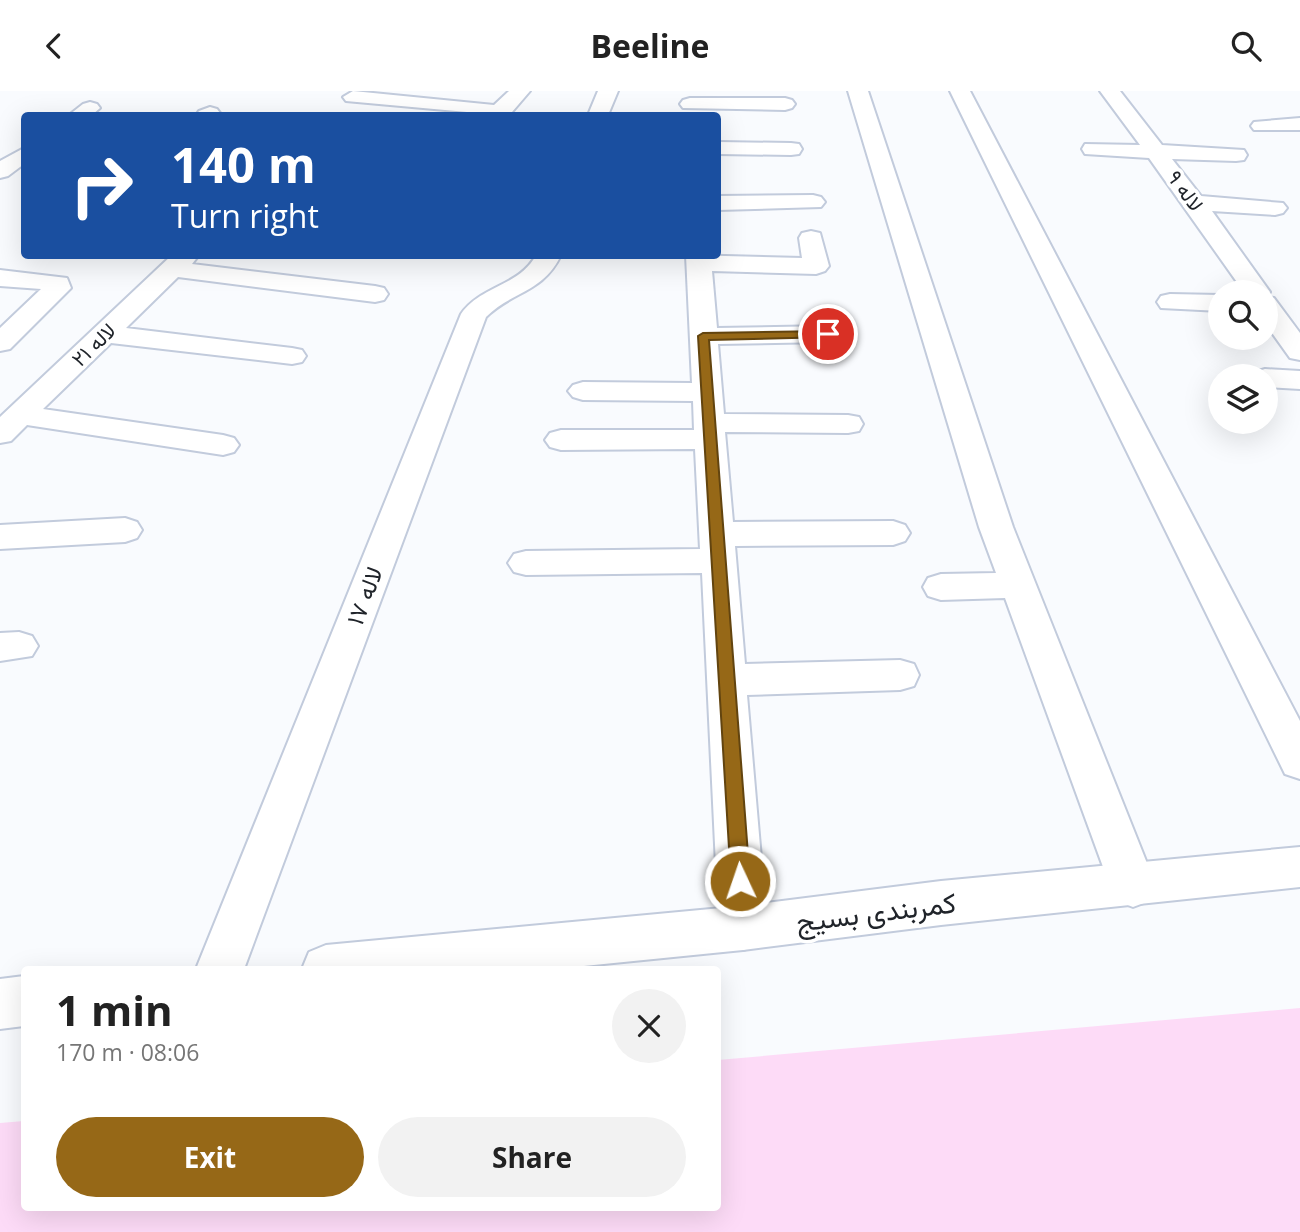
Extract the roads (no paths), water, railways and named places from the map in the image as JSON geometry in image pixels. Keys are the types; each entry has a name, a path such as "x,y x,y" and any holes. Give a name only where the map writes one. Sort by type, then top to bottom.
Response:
{"street":[{"path":"330,91 353,97 495,111 505,109 520,91"},
{"path":"599,112 608,91"},
{"path":"858,91 996,527 1133,886"},
{"path":"960,91 1300,762"},
{"name":"لاله ۹","path":"1110,91 1249,280"},
{"path":"689,104 785,104"},
{"path":"1261,126 1300,124"},
{"path":"721,148 791,149"},
{"path":"1093,149 1236,156"},
{"path":"721,202 813,202"},
{"path":"1194,203 1275,208"},
{"path":"743,928 698,259 816,266 811,238"},
{"name":"لاله ۱۷","path":"221,966 474,314 487,301 538,275 547,259"},
{"path":"180,262 375,294"},
{"name":"لاله ۲۱","path":"10,424 180,262"},
{"path":"0,278 58,283 58,288 0,343"},
{"path":"1170,302 1208,303"},
{"path":"1278,310 1300,352"},
{"path":"105,334 292,356"},
{"path":"703,336 828,334"},
{"path":"1278,379 1300,380"},
{"path":"583,391 709,418 848,424"},
{"path":"561,439 709,418"},
{"path":"10,424 223,445"},
{"path":"0,537 125,530"},
{"path":"526,563 893,533"},
{"path":"942,587 1018,585"},
{"path":"727,680 900,675"},
{"name":"کمربندی بسیج","path":"357,966 743,928 942,903 1133,886 1300,867"},
{"path":"0,1004 21,1001"}]}
